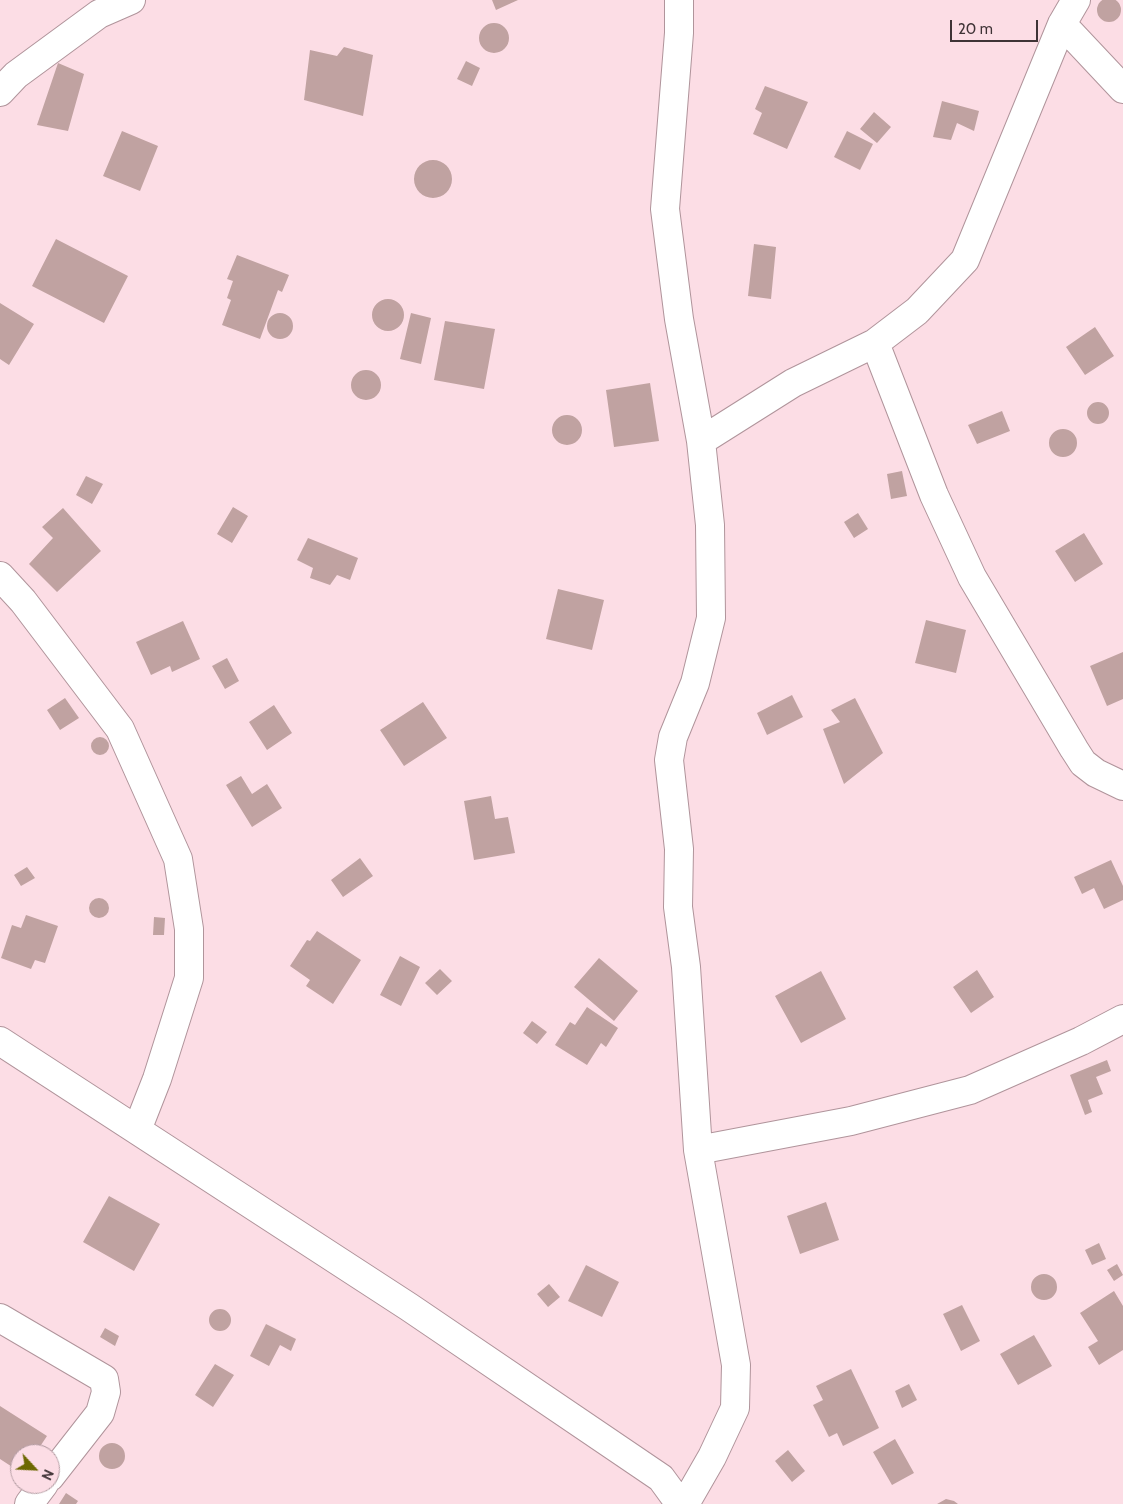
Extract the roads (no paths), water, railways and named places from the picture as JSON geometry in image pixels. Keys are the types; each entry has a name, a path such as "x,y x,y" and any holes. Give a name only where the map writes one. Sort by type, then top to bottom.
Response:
{"street":[{"path":"0,92 16,75 99,14 131,0"},
{"path":"679,0 678,43 665,209 679,319 701,441 710,524 711,618 695,683 673,737 669,760 679,849 678,908 686,967 698,1150 736,1365 735,1408 712,1457 685,1504"},
{"path":"701,441 793,383 875,343 917,311 965,260 1062,24 1076,0"},
{"path":"1062,24 1123,89"},
{"path":"875,343 934,495 972,577 1074,750 1084,763 1096,773 1123,786"},
{"path":"0,576 24,601 120,729 178,858 189,930 189,978 157,1079 137,1130"},
{"path":"698,1150 852,1121 970,1090 1081,1041 1123,1019"},
{"path":"0,1041 409,1307 660,1478 680,1504"},
{"path":"0,1318 104,1380 106,1392 100,1413 60,1463"},
{"path":"28,1504 36,1494"}]}
